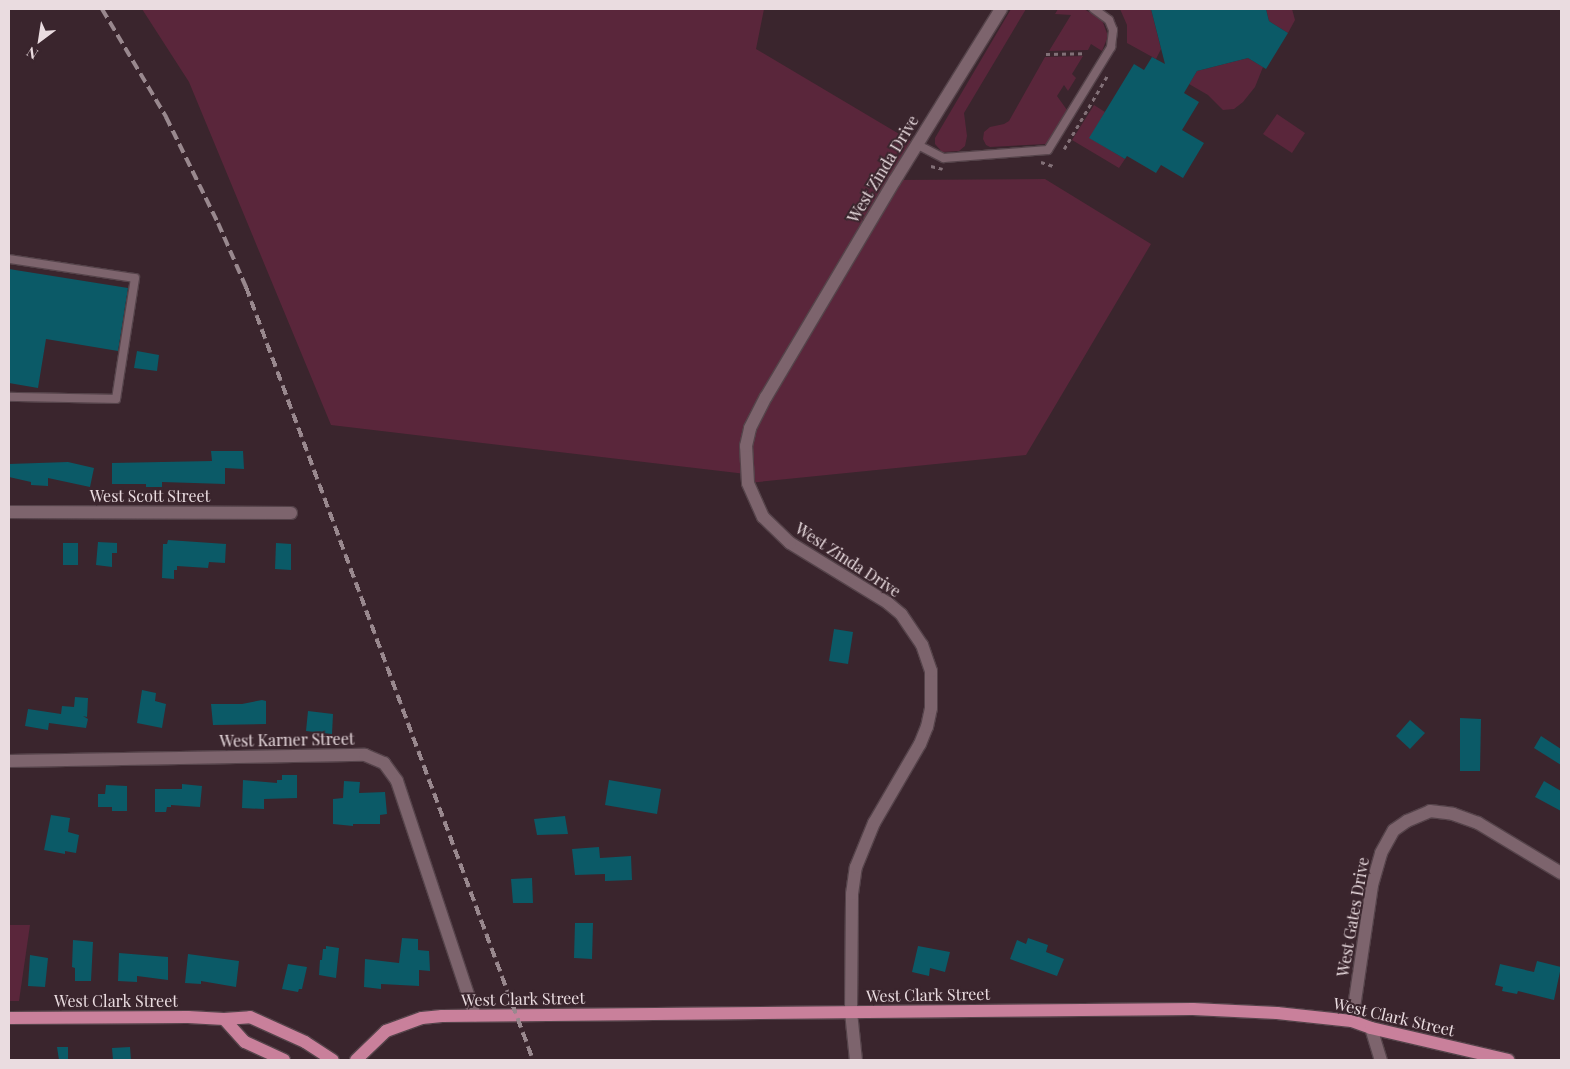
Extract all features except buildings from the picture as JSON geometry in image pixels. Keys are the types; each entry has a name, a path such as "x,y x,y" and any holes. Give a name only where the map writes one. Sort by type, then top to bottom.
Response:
{"main road":[{"name":"West Clark Street","path":"356,1060 386,1031 403,1023 422,1018 475,1015 1194,1009 1277,1013 1352,1021 1371,1028 1508,1060"},
{"name":"West Clark Street","path":"9,1018 188,1017 224,1020 250,1017 304,1042 333,1060"},
{"path":"224,1020 245,1042 284,1060"}],"street":[{"name":"West Zinda Drive","path":"856,1060 851,1012 852,894 856,867 874,823 920,744 927,727 932,708 931,671 922,645 901,614 888,603 790,543 763,517 748,484 746,446 750,428 766,396 916,144 1001,9"},
{"name":"West Scott Street","path":"9,512 291,513"},
{"name":"West Karner Street","path":"9,761 366,755 384,763 397,781 475,1015"},
{"name":"West Gates Drive","path":"1352,1021 1372,885 1382,853 1394,830 1407,821 1430,812 1453,814 1478,823 1561,873"},
{"path":"1371,1028 1381,1060"}],"lane":[{"path":"916,144 944,158 1042,152 1048,150 1114,40 1109,20 1094,9"},
{"path":"9,259 135,278 116,399 9,397"}],"path":[{"path":"1046,54 1085,53"}],"shaded area":[{"path":"142,9 764,9 756,49 916,144 895,180 1045,179 1151,244 1026,455 748,483 746,474 331,425 189,82"},
{"path":"1011,9 1026,9 964,113 967,136 965,146 959,151 942,152 935,144 935,138"},
{"path":"1058,9 1084,9 1102,20 1108,36 1102,51 1091,44 1088,50 1049,51 1071,15 1055,14"},
{"path":"1120,9 1151,9 1161,49 1156,59 1127,43 1127,25"},
{"path":"1266,9 1292,9 1295,20 1288,33 1269,21"},
{"path":"1083,56 1072,74 1076,78 1068,91 1064,85 1057,96 1067,110 1046,144 990,147 986,145 983,139 984,132 990,127 1009,121 1045,57"},
{"path":"1248,58 1263,67 1255,87 1243,102 1234,109 1223,110 1208,95 1189,84 1197,71"},
{"path":"1094,105 1105,112 1090,138 1125,159 1119,168 1072,140"},
{"path":"1277,114 1305,133 1292,153 1263,134"},
{"path":"9,925 30,925 19,1001 9,1001"}],"railway":[{"path":"102,9 166,117 218,223 246,287 533,1060"}]}
